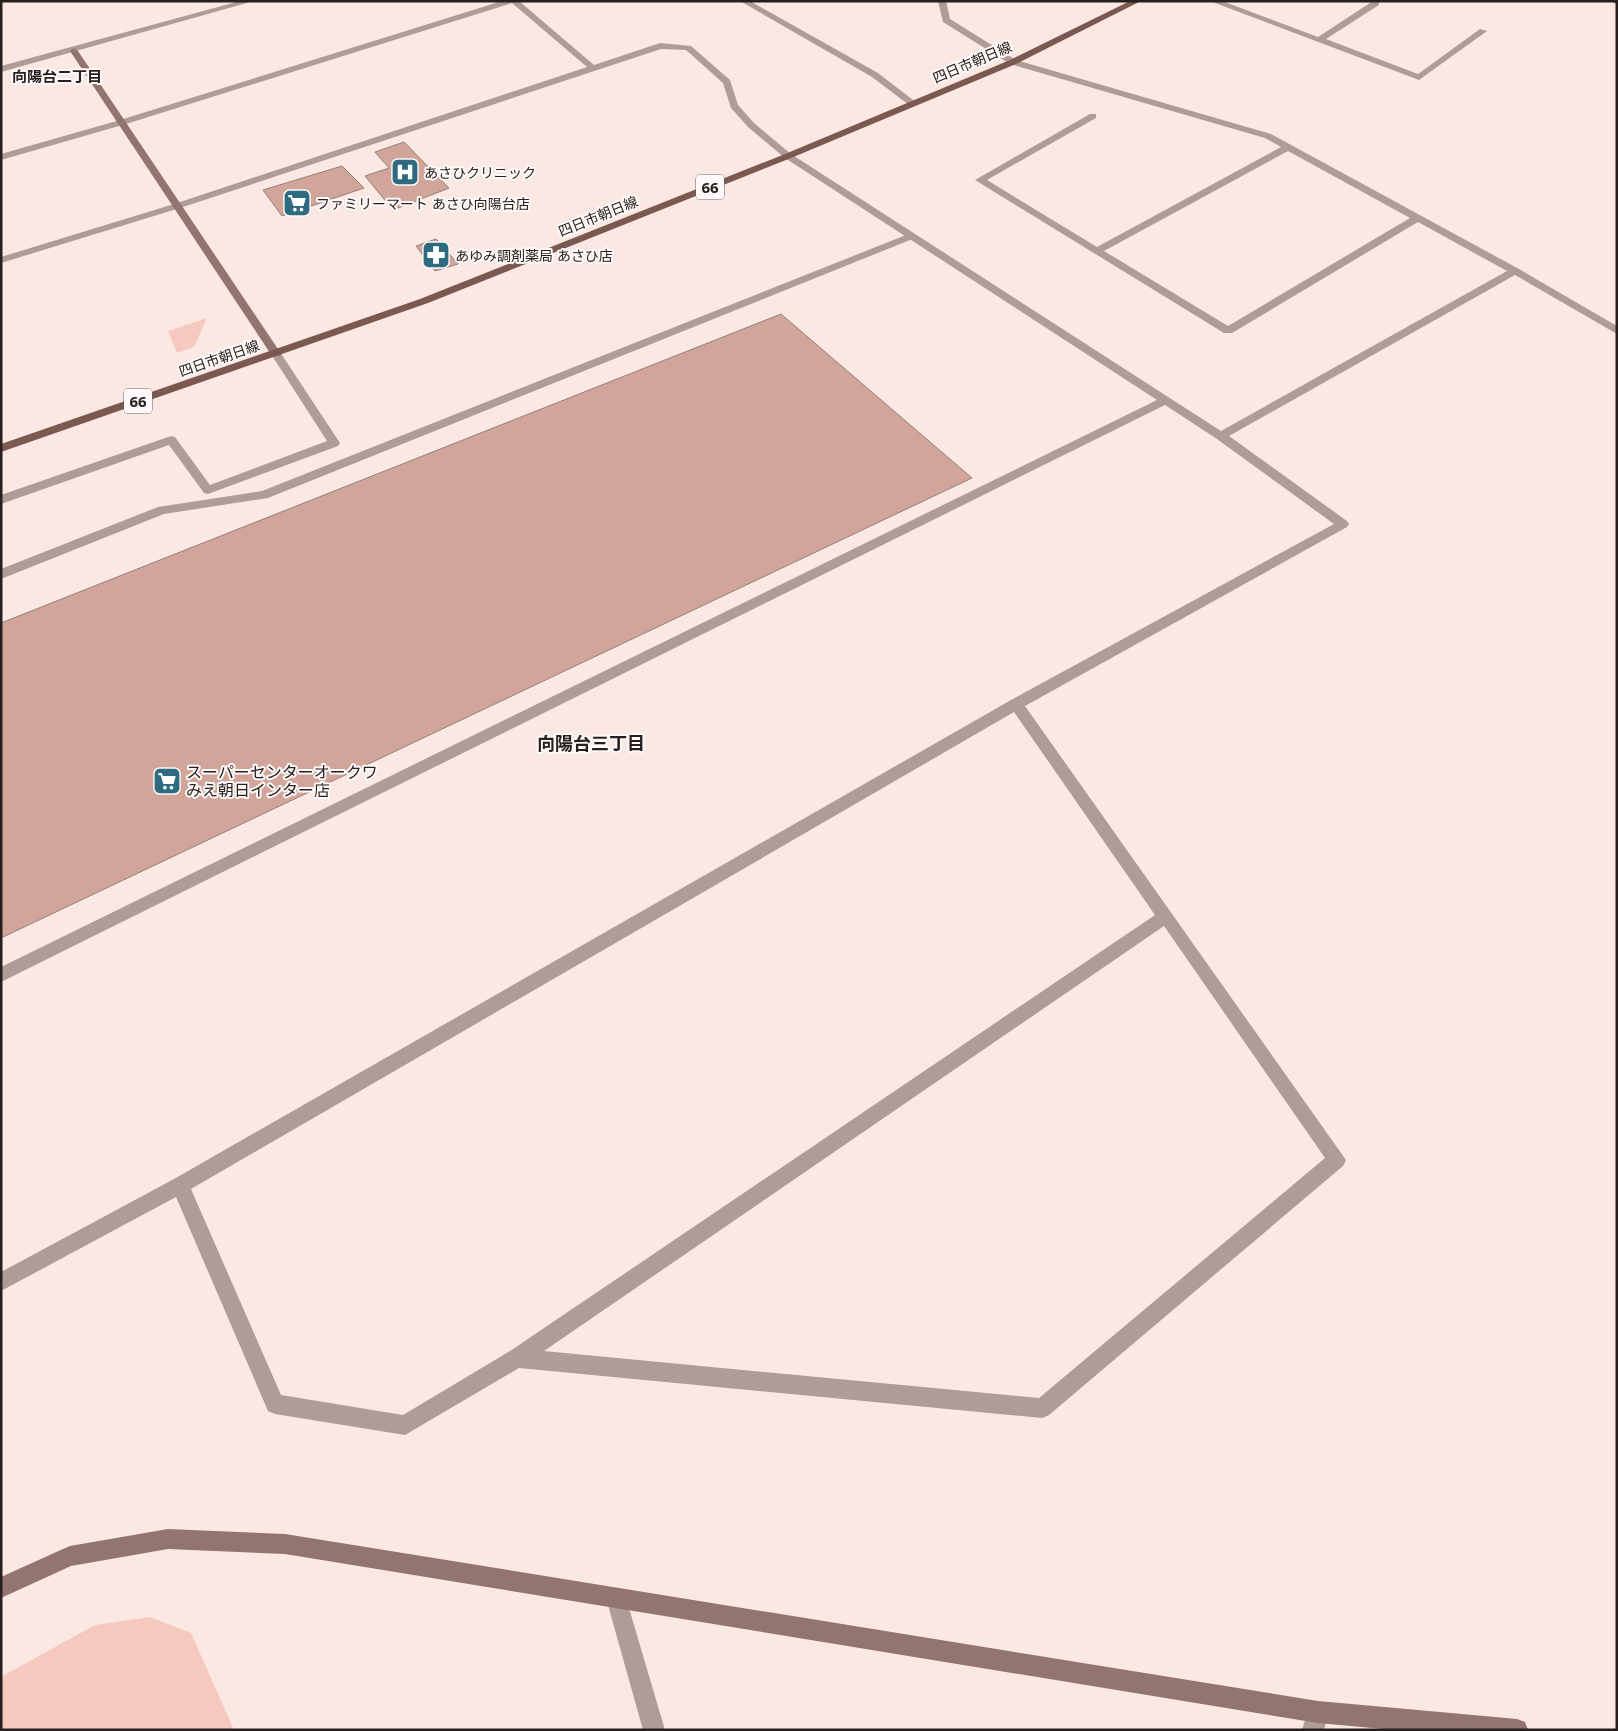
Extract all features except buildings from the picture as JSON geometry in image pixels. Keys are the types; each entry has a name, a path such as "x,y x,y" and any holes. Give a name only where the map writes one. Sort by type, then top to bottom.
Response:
{"main road":[{"name":"四日市朝日線","path":"1,448 424,301 788,156 1013,62 1136,1"}],"street":[{"path":"1,69 250,1"},
{"path":"1,157 123,122 513,1 594,69"},
{"path":"744,1 875,75 912,103"},
{"path":"942,1 946,20 1013,62 1268,136 1516,271 1617,331"},
{"path":"1214,1 1419,77 1483,31"},
{"path":"1319,40 1376,3"},
{"path":"1,260 177,206 660,46 688,48 728,82 734,106 751,125 788,156 1221,436 1343,524 1016,704 180,1186 1,1282"},
{"path":"1,500 171,440 208,490 334,443 74,50"},
{"path":"1093,116 980,180 1228,330 1417,218"},
{"path":"1096,251 1288,147"},
{"path":"1,574 162,510 264,495 911,236"},
{"path":"1221,436 1516,271"},
{"path":"1,975 1165,401"},
{"path":"517,1358 1042,1408 1337,1160 1016,704"},
{"path":"180,1186 274,1404 406,1424 517,1358 1166,916"},
{"path":"1,1588 70,1556 168,1539 285,1544 616,1598 1315,1721 1516,1730"},
{"path":"616,1598 654,1730"}],"shaded area":[{"path":"207,318 194,347 177,353 168,331"},
{"path":"150,1617 191,1633 234,1730 1,1730 1,1677 95,1625"}],"place":[{"name":"あさひクリニック","path":"405,172"},
{"name":"ファミリーマート あさひ向陽台店","path":"297,203"},
{"name":"あゆみ調剤薬局 あさひ店","path":"436,255"},
{"name":"スーパーセンターオークワ みえ朝日インター店","path":"167,781"}],"district":[{"name":"向陽台二丁目","path":"57,76"},
{"name":"向陽台三丁目","path":"591,743"}]}
